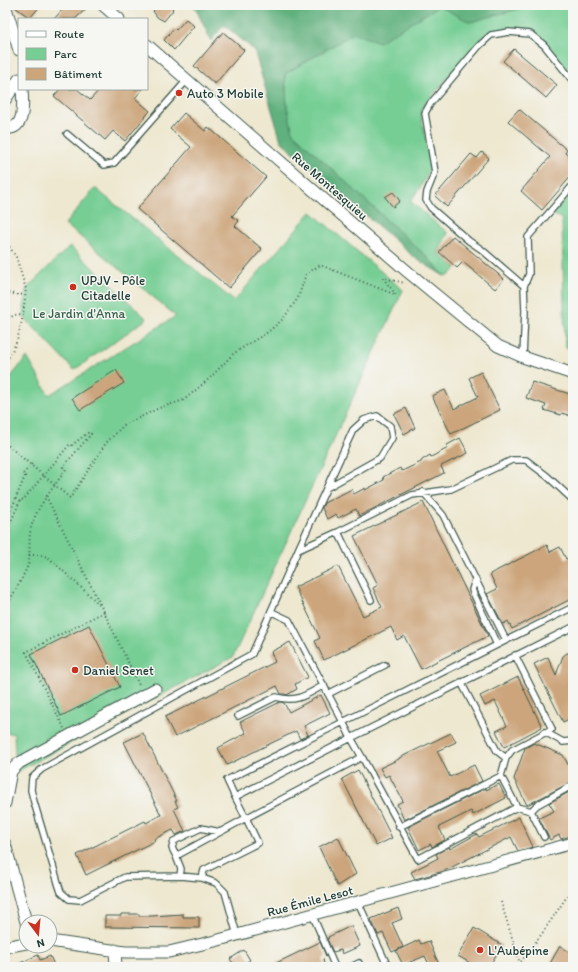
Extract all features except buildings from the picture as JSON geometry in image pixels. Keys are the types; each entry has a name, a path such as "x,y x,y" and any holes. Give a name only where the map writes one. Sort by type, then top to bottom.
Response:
{"street":[{"path":"5,5 18,47"},
{"path":"103,5 117,18"},
{"name":"Rue Montesquieu","path":"148,46 313,190 498,346 523,357 573,374"},
{"path":"5,100 18,80"},
{"path":"5,128 10,128 17,125 22,116 22,90"},
{"path":"5,803 11,771 19,763 155,689"},
{"name":"Rue Émile Lesot","path":"58,942 125,952 169,952 237,935 573,843"},
{"path":"5,844 24,914"},
{"path":"5,947 18,945"},
{"path":"115,950 116,967"}],"lane":[{"path":"524,286 431,208 426,200 427,192 435,172 425,113 430,104 479,46 491,35 509,32 530,34 544,44 573,81"},
{"path":"67,134 104,165 114,163 187,80"},
{"path":"523,357 526,312 524,286 528,274 528,236 573,185"},
{"path":"237,935 225,892 216,883 202,878 180,876 124,877 80,900 68,899 61,892 34,802 31,790 32,778 42,769 252,654 353,430 364,420 377,416 390,426 392,438 380,458 328,487"},
{"path":"298,550 412,495 423,492 451,489 512,460 526,460 547,476 573,500"},
{"path":"423,492 443,515 506,640"},
{"path":"338,532 371,600"},
{"path":"476,580 472,590 497,644"},
{"path":"202,878 204,870 258,843 227,780 573,607"},
{"path":"272,612 289,620 324,685 350,738 418,859 517,807 531,811 544,837"},
{"path":"235,797 573,627"},
{"path":"516,655 552,729 512,750 506,758 501,776 517,807"},
{"path":"328,694 385,665"},
{"path":"461,682 497,751 506,758"},
{"path":"238,716 276,697 298,699 324,685"},
{"path":"546,732 563,742 573,741"},
{"path":"176,856 362,758"},
{"path":"399,827 501,776"},
{"path":"531,811 537,805 573,785"},
{"path":"180,876 181,869 172,848 174,841 201,828 220,832"},
{"path":"358,902 388,967"},
{"path":"312,914 335,967"},
{"path":"351,967 359,963"}],"path":[{"path":"5,240 16,257 26,289 23,314 17,341 5,365"},
{"path":"5,443 32,464 70,498 106,442 124,425 159,408 184,400 210,378 234,353 268,332 283,319 298,298 306,274 320,265 396,295 383,278 412,285 418,280"},
{"path":"5,293 25,295"},
{"path":"5,320 14,315 23,314"},
{"path":"5,609 28,564 31,527 46,496 56,485 66,469 64,467 91,434 89,432 72,445 70,444 23,500 21,499 8,528 5,526 25,476 23,474 32,464"},
{"path":"46,496 101,605 140,688"},
{"path":"29,554 48,557 101,605"},
{"path":"64,729 26,652 104,612"},
{"path":"515,967 520,963 570,892 569,884"},
{"path":"502,902 521,967"}],"green space":[{"path":"194,5 533,5 470,22 439,6 379,42 354,33 285,74 287,107 293,133 429,259 444,276 415,258 281,141 254,50 224,25 211,41"},
{"path":"533,5 573,5 573,77 546,42 536,33 524,29 493,31 481,38 422,108 421,115 431,168 420,188 410,201 448,233 438,253 456,268 450,275 445,276 429,259 293,133 287,107 285,74 354,33 379,41 439,6 470,22"},
{"path":"95,188 234,301 311,212 403,290 233,657 16,772 14,734 5,732 5,384 27,357 49,395 176,316 65,224"},
{"path":"573,190 573,350 565,347 562,219 552,214"},
{"name":"Le Jardin d'Anna","path":"70,246 147,319 74,370 23,316 26,289"}],"place":[{"name":"Auto 3 Mobile","path":"179,93"},
{"name":"UPJV - Pôle Citadelle","path":"73,287"},
{"name":"Daniel Senet","path":"75,670"},
{"name":"L'Aubépine","path":"480,950"}]}
